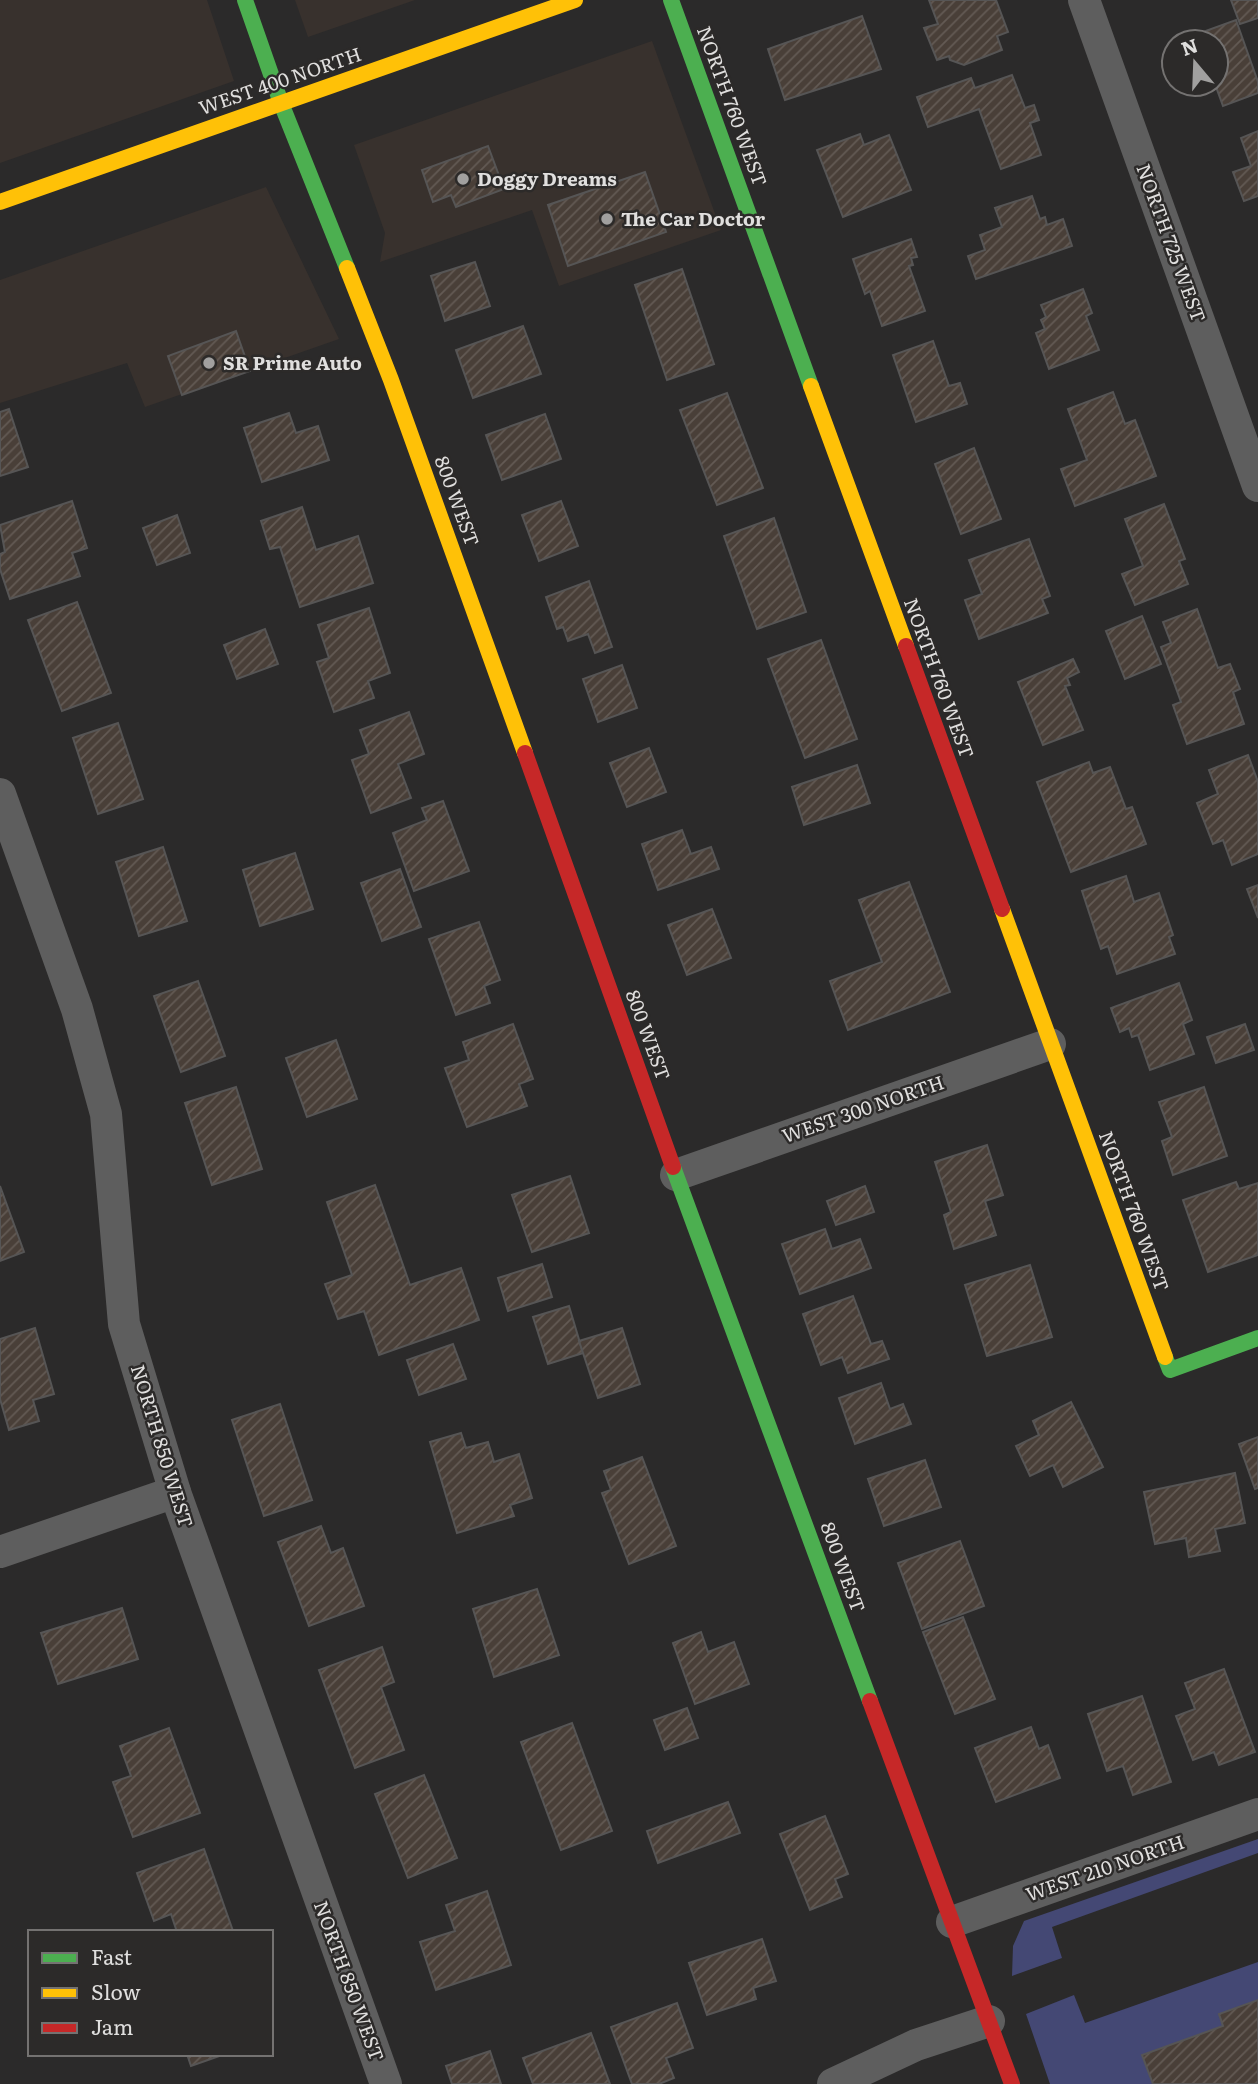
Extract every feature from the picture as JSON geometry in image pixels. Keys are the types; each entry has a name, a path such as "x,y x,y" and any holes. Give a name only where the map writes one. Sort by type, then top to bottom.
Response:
{"street":[{"name":"800 WEST","path":"245,0 281,103 391,380 676,1175 1012,2084"},
{"name":"WEST 400 NORTH","path":"0,202 575,0"},
{"name":"NORTH 760 WEST","path":"671,0 1170,1370 1258,1338"},
{"name":"NORTH 725 WEST","path":"1084,0 1258,486"},
{"name":"NORTH 850 WEST","path":"0,794 77,1009 106,1114 124,1324 175,1492 386,2084"},
{"name":"WEST 300 NORTH","path":"676,1175 1050,1044"},
{"path":"0,1552 175,1492"},
{"name":"WEST 210 NORTH","path":"952,1922 1258,1814"},
{"path":"834,2084 916,2045 989,2021"}],"shaded area":[{"path":"0,0 207,0 234,81 0,163"},
{"path":"295,0 415,0 308,37"},
{"path":"652,41 721,230 559,286 532,210 380,262 385,233 354,145"},
{"path":"266,187 339,339 145,407 127,363 0,403 0,280"},
{"path":"1258,1839 1258,1853 1052,1927 1062,1958 1012,1976 1013,1946 1024,1921"},
{"path":"1258,1962 1258,2084 1050,2084 1026,2014 1074,1995 1085,2023"}],"building":[{"path":"929,0 996,0 1008,32 997,36 1002,50 964,65 950,60 949,56 937,60 924,28 938,24"},
{"path":"1231,0 1258,0 1258,18 1240,24"},
{"path":"862,16 881,69 785,100 768,49"},
{"path":"1236,20 1258,82 1258,93 1223,106 1220,98 1230,98 1230,28 1214,28"},
{"path":"1012,75 1025,108 1034,105 1039,120 1030,123 1041,155 1001,169 979,109 928,127 917,97 971,78 975,88"},
{"path":"1258,131 1258,196 1244,201 1233,172 1251,166 1241,138"},
{"path":"860,134 864,145 889,135 911,190 843,217 817,150"},
{"name":"Doggy Dreams","path":"488,146 504,189 456,207 451,195 433,202 422,170"},
{"name":"The Car Doctor","path":"645,172 666,232 568,266 548,205"},
{"path":"1032,196 1040,219 1045,217 1047,225 1063,219 1072,246 976,279 968,256 985,250 980,235 1002,227 995,208"},
{"path":"911,239 917,257 911,258 913,265 909,266 925,311 882,326 870,291 865,294 853,259"},
{"path":"475,262 490,306 445,321 431,276"},
{"path":"682,269 714,364 667,380 635,285"},
{"path":"1083,289 1092,313 1086,316 1099,350 1049,369 1036,333 1045,329 1041,320 1046,317 1041,305"},
{"path":"523,326 541,374 473,398 456,350"},
{"name":"SR Prime Auto","path":"236,331 250,371 182,395 168,356"},
{"path":"933,341 949,386 960,383 967,404 916,422 893,355"},
{"path":"1113,392 1125,424 1135,420 1156,476 1075,506 1061,469 1087,460 1068,409"},
{"path":"727,393 763,488 717,505 680,410"},
{"path":"9,409 28,467 0,476 0,412"},
{"path":"289,413 296,433 318,426 329,460 262,482 244,428"},
{"path":"545,414 561,459 502,480 486,435"},
{"path":"974,448 1001,519 961,534 935,464"},
{"path":"72,501 87,548 72,553 80,576 10,599 0,569 0,554 5,552 0,525"},
{"path":"561,501 578,546 539,561 522,515"},
{"path":"1164,504 1185,559 1179,561 1188,584 1135,605 1122,574 1143,566 1125,519"},
{"path":"302,507 316,550 358,536 373,583 300,607 280,547 270,549 261,521"},
{"path":"177,515 190,553 157,565 143,528"},
{"path":"774,518 806,612 757,629 724,536"},
{"path":"1029,539 1050,596 1042,599 1048,613 979,639 965,600 982,594 969,560"},
{"path":"589,581 612,647 595,653 588,634 568,641 563,627 557,629 546,597"},
{"path":"77,602 111,693 62,711 28,620"},
{"path":"369,608 390,673 368,681 374,698 334,712 317,662 329,658 318,625"},
{"path":"1197,609 1218,668 1230,664 1240,689 1233,692 1244,724 1187,744 1173,705 1181,702 1161,647 1171,643 1163,622"},
{"path":"1142,616 1161,664 1125,679 1106,631"},
{"path":"265,629 278,664 237,679 224,645"},
{"path":"821,640 857,739 805,758 768,659"},
{"path":"1073,659 1079,672 1067,678 1070,685 1065,686 1083,730 1043,745 1018,682"},
{"path":"622,665 637,708 598,722 583,679"},
{"path":"409,712 424,754 398,764 411,798 371,813 352,760 369,754 360,730"},
{"path":"118,723 143,799 98,814 73,738"},
{"path":"649,748 666,792 627,807 610,763"},
{"path":"1248,755 1258,782 1258,854 1232,865 1223,840 1213,844 1197,803 1218,794 1209,770"},
{"path":"1089,762 1093,773 1110,767 1126,809 1132,807 1146,844 1071,872 1037,782"},
{"path":"857,765 870,803 804,825 792,787"},
{"path":"443,801 469,871 414,891 393,833 427,820 422,808"},
{"path":"682,830 691,854 711,847 719,869 658,890 642,844"},
{"path":"163,847 187,921 139,936 116,862"},
{"path":"295,853 313,909 260,926 243,870"},
{"path":"400,869 421,927 382,941 361,883"},
{"path":"1126,876 1134,902 1159,893 1173,935 1169,937 1175,954 1117,974 1108,946 1101,949 1082,891"},
{"path":"909,882 950,992 848,1030 830,981 882,962 859,900"},
{"path":"1258,885 1258,918 1247,889"},
{"path":"712,909 731,958 687,975 668,925"},
{"path":"479,922 500,980 484,986 490,1003 456,1015 429,939"},
{"path":"198,981 225,1056 181,1072 154,996"},
{"path":"1179,983 1192,1020 1183,1024 1194,1054 1150,1070 1138,1035 1132,1037 1129,1028 1120,1032 1111,1008"},
{"path":"513,1024 533,1079 519,1084 527,1106 467,1127 445,1068 469,1060 463,1042"},
{"path":"1245,1024 1254,1050 1216,1063 1207,1037"},
{"path":"336,1040 357,1099 307,1117 286,1058"},
{"path":"236,1087 262,1169 212,1185 185,1103"},
{"path":"1204,1087 1227,1156 1173,1175 1162,1141 1172,1137 1159,1102"},
{"path":"987,1145 1003,1195 985,1201 996,1235 954,1249 944,1215 951,1212 935,1162"},
{"path":"570,1176 589,1233 532,1252 512,1195"},
{"path":"1236,1182 1239,1189 1258,1183 1258,1255 1208,1272 1183,1200"},
{"path":"375,1185 410,1285 461,1268 479,1320 379,1355 364,1311 338,1319 325,1284 352,1275 327,1202"},
{"path":"0,1186 24,1252 0,1261"},
{"path":"865,1186 874,1212 836,1225 827,1201"},
{"path":"825,1229 832,1249 860,1239 871,1268 800,1294 782,1244"},
{"path":"542,1264 552,1297 508,1311 498,1278"},
{"path":"1030,1265 1052,1337 987,1356 965,1285"},
{"path":"853,1296 871,1344 882,1341 889,1359 848,1373 842,1357 821,1365 803,1314"},
{"path":"569,1306 583,1353 548,1364 533,1317"},
{"path":"35,1328 54,1394 33,1400 39,1421 9,1430 0,1399 0,1339"},
{"path":"622,1328 640,1384 598,1398 579,1341"},
{"path":"453,1344 466,1379 419,1395 407,1360"},
{"path":"881,1383 890,1409 903,1404 911,1424 855,1444 839,1398"},
{"path":"1071,1402 1103,1467 1063,1487 1053,1465 1030,1476 1016,1446 1039,1435 1033,1421"},
{"path":"280,1404 312,1500 264,1516 232,1420"},
{"path":"461,1433 466,1448 488,1442 494,1462 519,1454 532,1498 510,1505 514,1516 457,1533 430,1442"},
{"path":"1258,1437 1258,1488 1255,1489 1239,1444"},
{"path":"642,1457 676,1546 629,1564 602,1493 611,1490 604,1471"},
{"path":"925,1460 941,1507 884,1526 868,1479"},
{"path":"1235,1473 1245,1523 1215,1529 1220,1551 1189,1557 1186,1538 1155,1544 1144,1492"},
{"path":"321,1526 331,1553 343,1548 364,1606 309,1626 278,1542"},
{"path":"960,1541 984,1606 922,1629 898,1563"},
{"path":"537,1589 559,1655 494,1677 473,1609"},
{"path":"122,1608 138,1659 58,1684 41,1633"},
{"path":"963,1617 995,1699 955,1714 923,1632"},
{"path":"701,1632 708,1652 734,1642 749,1684 695,1704 673,1643"},
{"path":"382,1647 394,1682 381,1687 404,1750 355,1768 319,1670"},
{"path":"1224,1669 1255,1752 1219,1765 1214,1752 1193,1760 1176,1716 1195,1709 1185,1683"},
{"path":"1142,1696 1171,1782 1133,1795 1123,1766 1107,1771 1088,1714"},
{"path":"687,1708 698,1738 665,1750 654,1720"},
{"path":"572,1723 612,1831 561,1850 521,1742"},
{"path":"1031,1727 1039,1749 1048,1745 1060,1778 996,1802 975,1748"},
{"path":"169,1728 200,1813 133,1837 113,1782 131,1776 120,1746"},
{"path":"424,1775 457,1858 408,1878 375,1794"},
{"path":"728,1802 740,1833 658,1863 647,1831"},
{"path":"825,1816 848,1874 835,1879 842,1897 810,1910 780,1834"},
{"path":"204,1849 233,1930 176,1930 171,1914 154,1921 137,1873"},
{"path":"487,1891 511,1965 436,1990 420,1942 455,1931 446,1905"},
{"path":"762,1939 776,1981 753,1988 756,1999 707,2015 689,1963"},
{"path":"1258,2000 1258,2084 1153,2084 1142,2055 1223,2026 1219,2014"},
{"path":"677,2003 693,2048 666,2058 674,2078 659,2084 632,2084 611,2027"},
{"path":"591,2033 610,2084 533,2084 523,2058"},
{"path":"490,2051 501,2084 452,2084 446,2066"},
{"path":"188,2056 219,2056 191,2066"}],"traffic: fast":[{"path":"245,0 281,103 347,268"},
{"path":"671,0 811,386"},
{"path":"673,1167 870,1701"},
{"path":"1165,1357 1170,1370 1258,1338"}],"traffic: slow":[{"path":"0,202 575,0"},
{"path":"347,268 391,380 525,753"},
{"path":"811,386 906,646"},
{"path":"1002,909 1165,1357"}],"traffic: jam":[{"path":"906,646 1002,909"},
{"path":"525,753 673,1167"},
{"path":"870,1701 1012,2084"}],"place":[{"name":"Doggy Dreams","path":"463,179"},
{"name":"The Car Doctor","path":"607,219"},
{"name":"SR Prime Auto","path":"209,363"}]}
